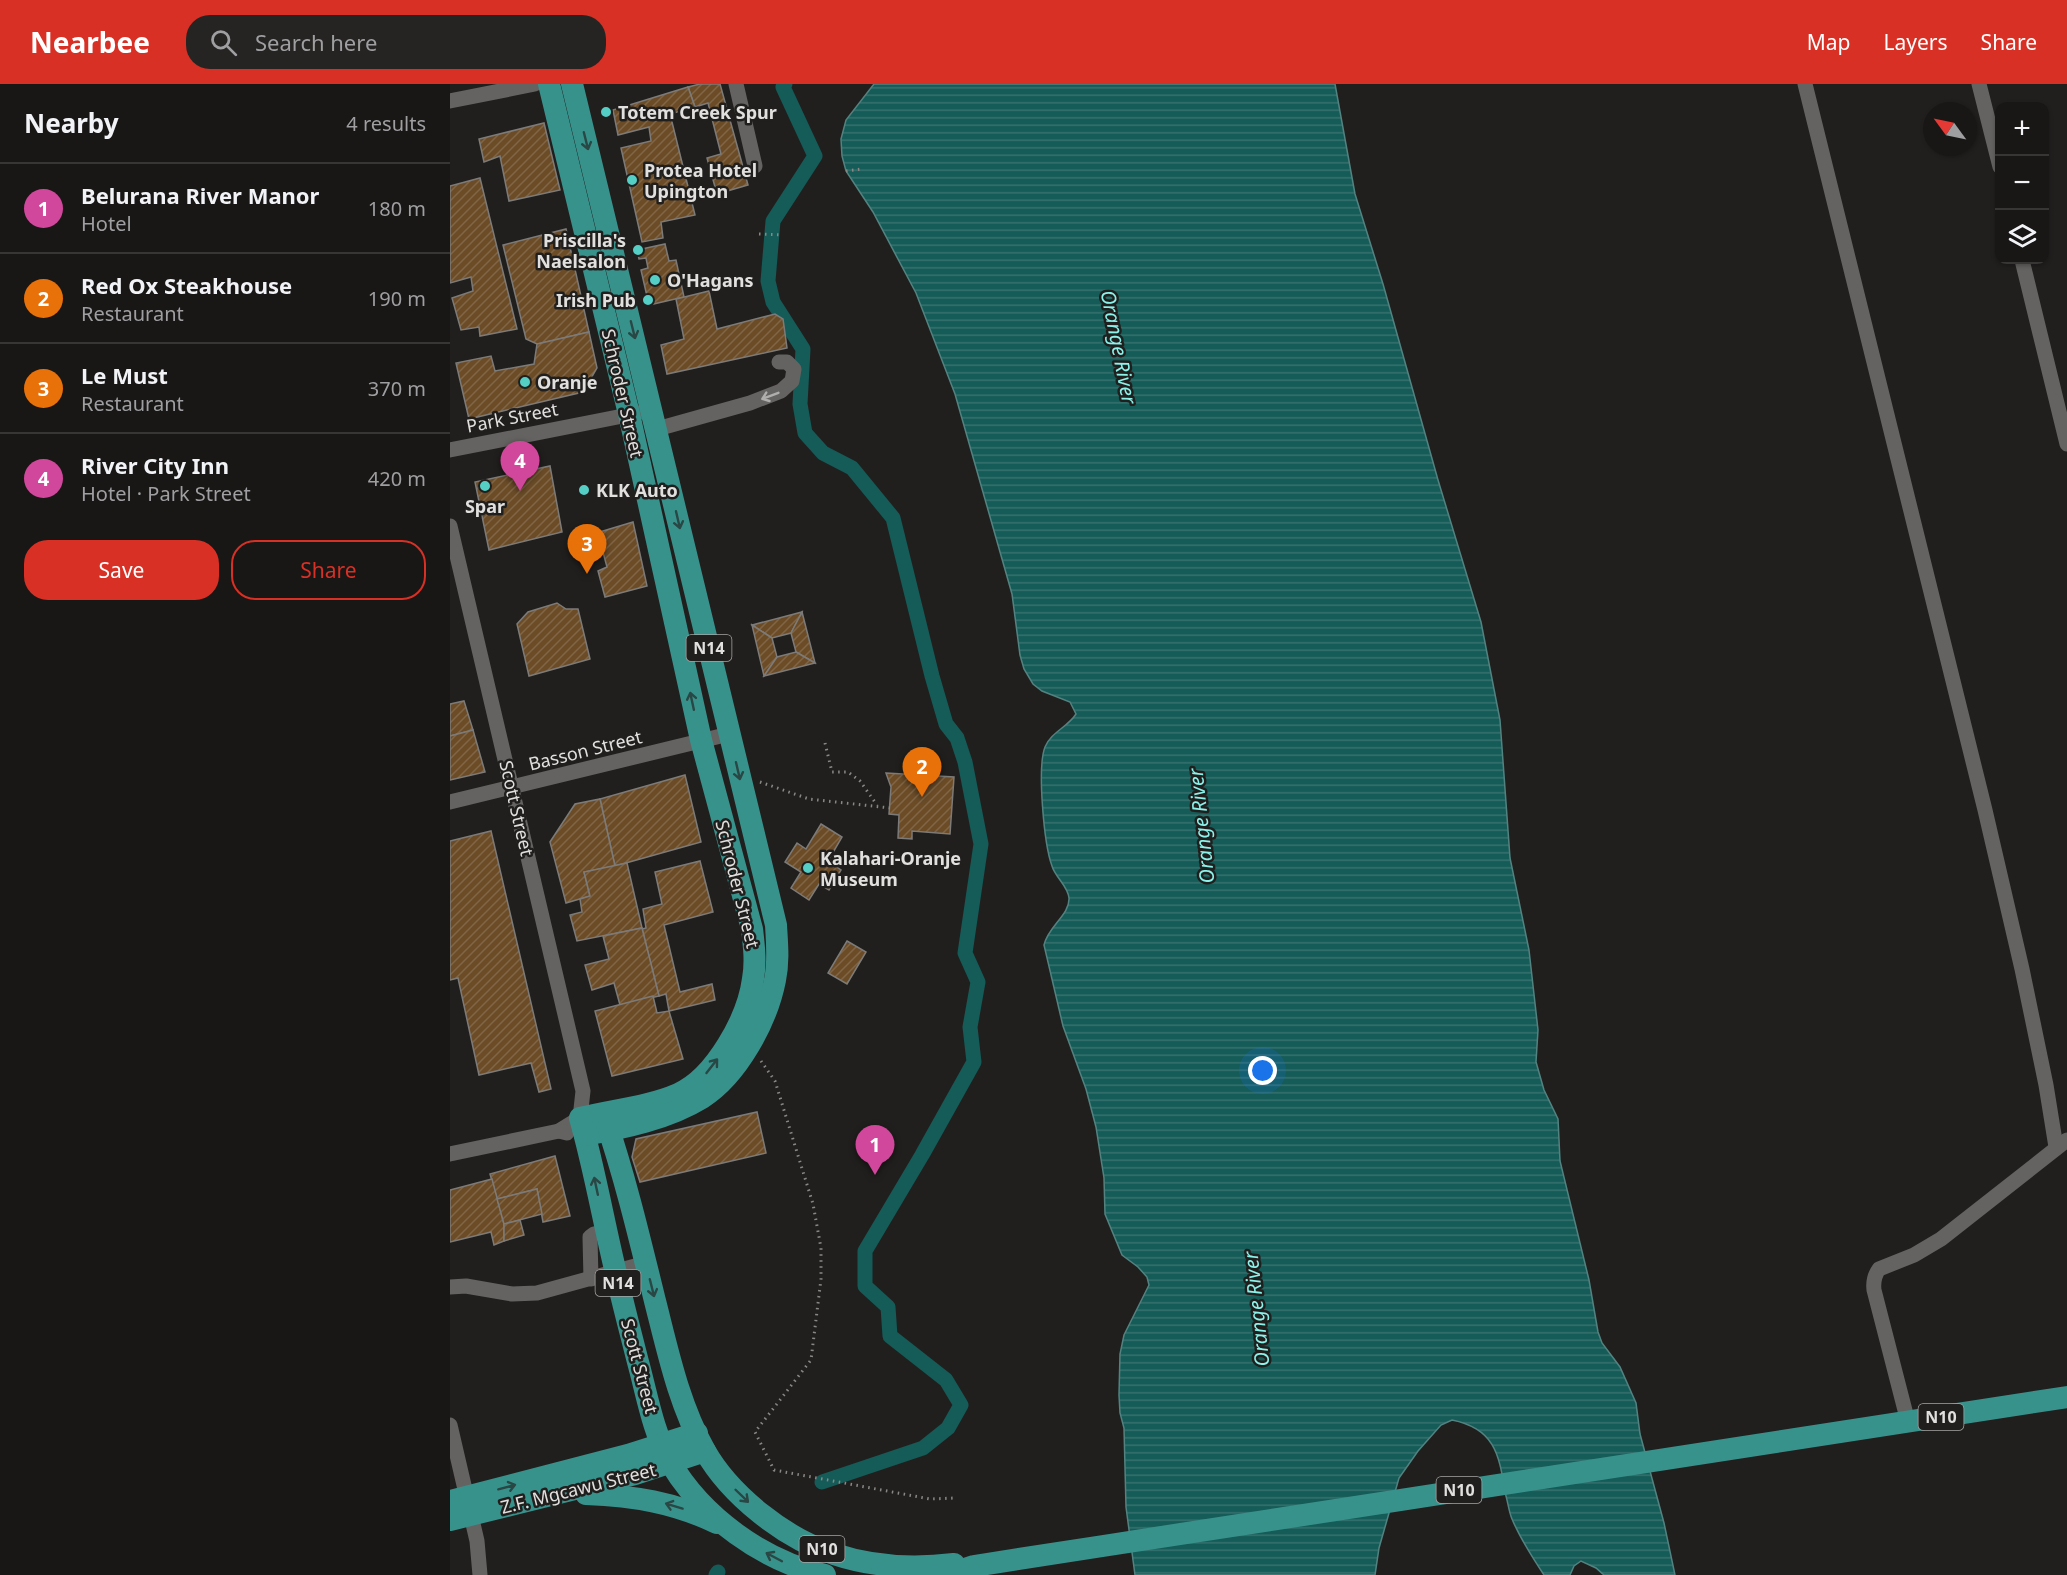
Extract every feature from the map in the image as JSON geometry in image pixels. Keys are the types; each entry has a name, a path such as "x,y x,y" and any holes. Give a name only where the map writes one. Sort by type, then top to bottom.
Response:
{"highway":[{"name":"Schroder Street","path":"549,84 629,414 701,740 752,929 756,957 748,1002 739,1025 727,1046 702,1078 690,1088 606,1121"},
{"name":"Schroder Street","path":"572,84 776,925 778,955 775,981 766,1011 747,1051 720,1083 702,1097 680,1109 583,1127"},
{"name":"Scott Street","path":"606,1121 646,1263 671,1364 686,1409 701,1442"},
{"name":"Scott Street","path":"583,1127 615,1273 652,1414 667,1455"},
{"name":"N10","path":"939,1575 974,1566 2067,1397"},
{"name":"N10","path":"701,1442 720,1472 743,1498 766,1518 803,1541 833,1554 869,1563 927,1568 955,1564 974,1566"},
{"name":"Z.F. Mgcawu Street","path":"459,1508 564,1492 701,1442"},
{"name":"N10","path":"667,1455 708,1510 729,1528 777,1559 804,1570 825,1575"},
{"name":"Z.F. Mgcawu Street","path":"459,1508 667,1455"},
{"path":"564,1492 629,1496 653,1500 700,1515 729,1528"}],"street":[{"path":"450,101 535,84"},
{"path":"736,84 754,166"},
{"path":"1805,84 1988,821 2061,1144 1941,1239 1914,1255 1877,1272 1874,1280 1875,1290 1908,1422"},
{"path":"1979,84 1997,156"},
{"path":"2023,264 2067,444"},
{"name":"Park Street","path":"450,450 629,414 654,419 750,403 785,389 794,379 794,369 787,362 779,362"},
{"name":"Scott Street","path":"450,526 583,1091 583,1127"},
{"name":"Basson Street","path":"450,802 729,734"},
{"name":"Scott Street","path":"583,1091 606,1121"},
{"name":"Schroder Street","path":"450,1154 583,1127"},
{"path":"591,1279 590,1238 594,1234 606,1231"},
{"path":"450,1287 466,1286 524,1294 537,1293 646,1263"},
{"path":"450,1425 459,1508 479,1553 480,1575"}],"path":[{"path":"846,171 862,169"},
{"path":"761,234 780,234"},
{"path":"825,743 832,772 848,772 860,782 878,806"},
{"path":"757,781 809,799 890,808"}],"water":[{"name":"Orange River","path":"874,84 1335,84 1355,194 1481,622 1500,720 1510,858 1529,950 1538,1030 1536,1062 1544,1090 1558,1119 1560,1161 1589,1280 1598,1332 1602,1343 1620,1367 1636,1403 1640,1434 1664,1523 1675,1575 1604,1575 1596,1568 1581,1561 1574,1566 1570,1575 1544,1575 1512,1519 1498,1457 1493,1447 1478,1430 1452,1420 1441,1425 1418,1451 1399,1478 1379,1548 1375,1575 1135,1575 1126,1507 1124,1428 1119,1395 1120,1354 1124,1335 1149,1285 1147,1277 1138,1267 1122,1255 1105,1214 1104,1178 1096,1127 1086,1089 1063,1026 1044,945 1046,938 1066,910 1069,898 1054,870 1046,841 1042,806 1043,757 1048,742 1076,714 1070,702 1042,691 1033,684 1024,669 1012,594 955,394 916,293 873,212 846,171 841,139 846,120"}],"building":[{"path":"700,84 720,84 748,185 717,194 707,158 721,154 708,103 695,107 688,87"},
{"path":"688,87 695,107 670,114 695,215 661,222 663,238 642,242 621,148 651,141 649,127 618,135 613,110"},
{"path":"544,123 560,190 509,201 500,156 484,162 479,139"},
{"path":"480,178 517,329 480,336 479,327 461,330 452,298 473,291 471,277 450,283 450,186"},
{"path":"566,229 589,332 537,344 526,339 503,245"},
{"path":"665,244 669,261 676,260 684,297 649,305 641,270 648,268 646,258 639,259 637,250"},
{"path":"709,291 717,329 775,314 783,319 787,348 667,374 661,345 684,339 676,299"},
{"name":"Oranje","path":"589,332 597,368 583,392 469,419 456,363 491,356 495,371 534,364 537,344"},
{"path":"550,466 562,532 489,550 475,482"},
{"path":"633,522 647,586 605,597 598,571 607,567 600,541 590,544 588,538 594,536 593,534"},
{"path":"557,603 566,609 578,609 590,659 529,676 517,624 528,612"},
{"path":"802,612 791,633 772,638 752,625"},
{"path":"802,612 815,663 796,652 791,633"},
{"path":"752,625 772,638 777,657 764,676"},
{"path":"796,652 815,663 764,676 777,657"},
{"path":"464,701 473,730 450,736 450,704"},
{"path":"473,730 485,772 450,780 450,736"},
{"path":"886,773 954,777 950,834 912,831 912,839 898,838 899,815 889,814 891,787"},
{"path":"685,775 701,842 615,866 600,799"},
{"path":"600,799 615,866 584,872 590,896 566,903 550,842 575,804"},
{"path":"821,824 842,837 828,861 841,870 829,890 819,884 809,900 791,888 801,872 785,862 797,843 806,849"},
{"path":"491,831 551,1089 539,1092 531,1063 479,1075 458,978 450,980 450,841"},
{"path":"700,861 713,912 664,925 680,992 712,984 715,1000 669,1011 666,994 659,996 642,929 646,928 643,909 662,904 655,872"},
{"path":"627,863 642,928 577,941 570,915 582,912 580,899 590,896 584,872"},
{"path":"642,928 659,996 620,1005 614,983 592,990 585,965 609,959 603,936"},
{"path":"847,941 866,952 847,984 828,973"},
{"path":"653,996 657,1013 669,1011 683,1059 612,1076 595,1011"},
{"path":"757,1112 766,1153 640,1182 632,1157 636,1139"},
{"path":"555,1156 570,1216 543,1222 537,1189 497,1199 490,1174"},
{"path":"492,1179 504,1224 504,1241 494,1245 491,1232 450,1242 450,1190"},
{"path":"537,1189 542,1214 504,1224 497,1199"},
{"path":"520,1220 524,1235 504,1241 504,1224"}],"waterway":[{"path":"785,84 783,87 815,156 773,221 768,281 773,302 803,349 800,404 805,433 823,453 852,468 893,518 946,724 957,738 965,762 981,844 965,953 978,982 970,1027 974,1062 865,1251 865,1286 888,1307 890,1336 946,1380 961,1405 948,1428 923,1448 822,1482"}],"place":[{"name":"Totem Creek Spur","path":"606,112"},
{"name":"Protea Hotel Upington","path":"632,180"},
{"name":"Priscilla's Naelsalon","path":"638,250"},
{"name":"O'Hagans","path":"655,280"},
{"name":"Irish Pub","path":"648,300"},
{"name":"Oranje","path":"525,382"},
{"name":"Spar","path":"485,486"},
{"name":"KLK Auto","path":"584,490"},
{"name":"River City Inn","path":"520,491"},
{"name":"Le Must","path":"587,574"},
{"name":"Red Ox Steakhouse","path":"922,797"},
{"name":"Kalahari-Oranje Museum","path":"808,868"},
{"name":"Belurana River Manor","path":"875,1175"}]}
